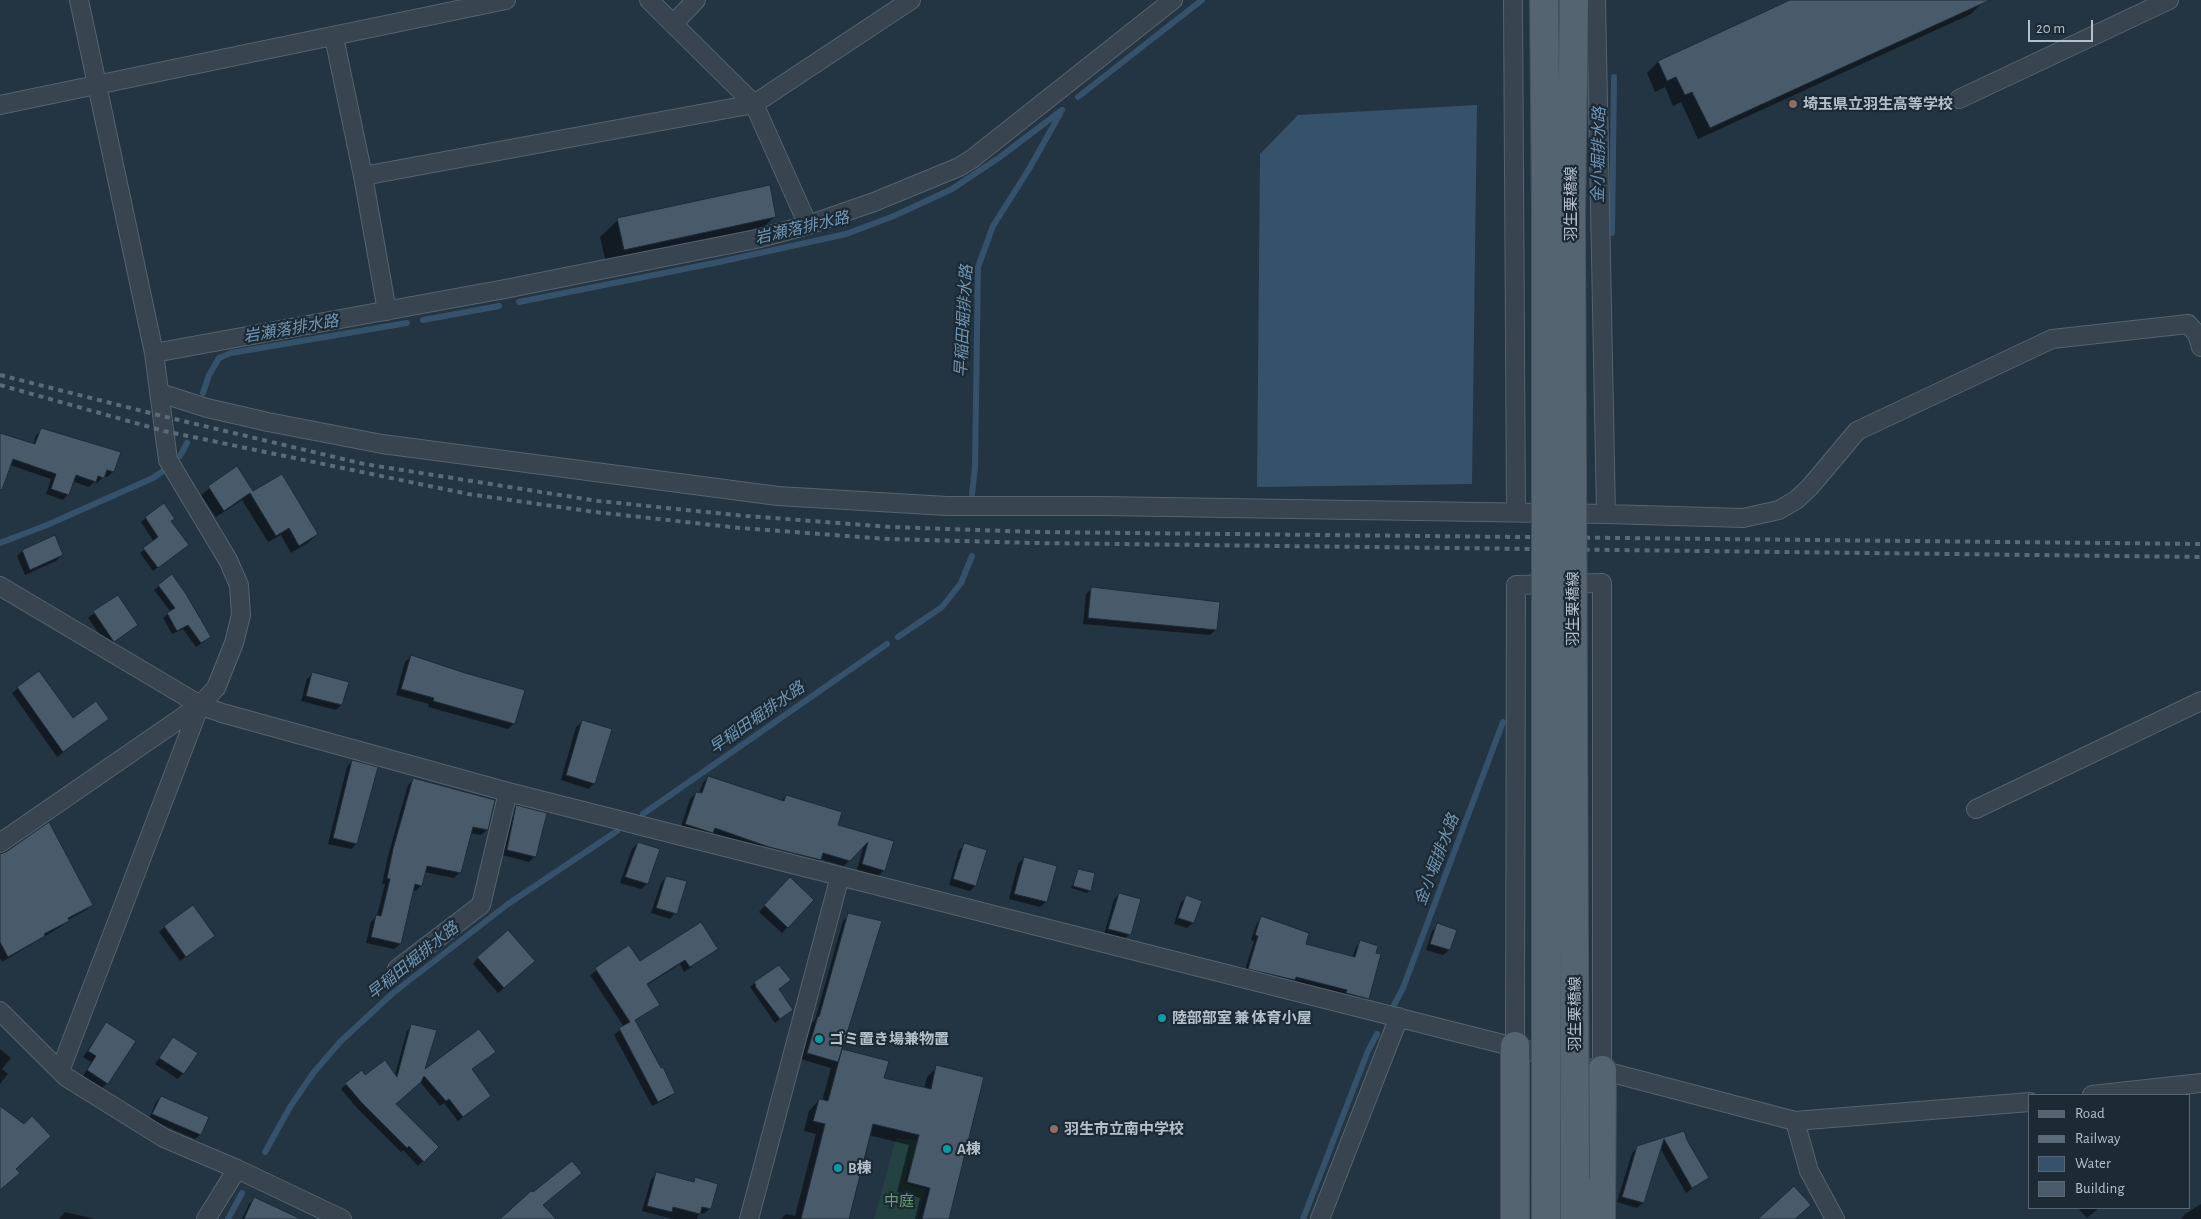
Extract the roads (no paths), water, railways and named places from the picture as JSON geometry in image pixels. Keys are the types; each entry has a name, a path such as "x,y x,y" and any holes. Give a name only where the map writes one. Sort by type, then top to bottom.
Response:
{"main road":[{"name":"羽生栗橋線","path":"1544,0 1558,214 1576,1179 1575,1219"},
{"name":"羽生栗橋線","path":"1546,1219 1558,214 1574,0"},
{"path":"1514,1046 1515,1219"},
{"path":"1601,1219 1602,1070"}],"street":[{"path":"0,843 200,705 216,688 234,643 241,615 239,585 228,560 168,460 154,353 79,0"},
{"path":"0,104 506,0"},
{"path":"649,0 754,104 808,226"},
{"path":"674,23 696,0"},
{"path":"363,176 754,104 912,0"},
{"path":"154,353 506,289 746,241 808,226 874,202 960,167 1173,0"},
{"path":"1513,0 1516,513"},
{"path":"1596,0 1606,514"},
{"path":"1960,99 2169,0"},
{"path":"334,36 363,176 387,311"},
{"path":"160,393 207,408 382,444 778,496 947,506 1102,506 1743,518 1779,510 1796,500 1810,487 1857,431 2052,339 2188,324 2197,334 2201,346"},
{"path":"1514,1046 1516,585 1602,583 1602,1070"},
{"path":"0,586 200,705 508,792 1514,1046 1795,1121 2028,1102"},
{"path":"1976,809 2201,700"},
{"path":"60,1071 200,705"},
{"path":"397,969 481,905 508,792"},
{"path":"749,1219 840,876"},
{"path":"0,1011 66,1077 164,1138 237,1169 342,1219"},
{"path":"1320,1219 1400,1017"},
{"path":"2101,1094 2201,1083"},
{"path":"1795,1121 1809,1171 1835,1219"},
{"path":"206,1219 237,1169"}],"water":[{"path":"1477,105 1472,484 1257,487 1260,154 1298,115"}],"waterway":[{"name":"岩瀬落排水路","path":"1078,97 1202,0"},
{"name":"金小堀排水路","path":"1612,233 1614,77"},
{"name":"岩瀬落排水路","path":"519,302 719,262 846,234 894,216 952,189 1000,157 1062,110"},
{"name":"早稲田堀排水路","path":"972,494 975,467 978,267 993,226 1029,169 1060,114"},
{"name":"岩瀬落排水路","path":"423,320 499,306"},
{"name":"岩瀬落排水路","path":"203,393 209,375 219,358 231,353 407,323"},
{"name":"岩瀬落排水路","path":"180,456 187,443"},
{"name":"岩瀬落排水路","path":"0,543 47,525 153,478 163,471"},
{"name":"早稲田堀排水路","path":"898,637 942,607 961,583 972,556"},
{"name":"早稲田堀排水路","path":"643,814 887,644"},
{"name":"金小堀排水路","path":"1393,1007 1403,988 1503,722"},
{"name":"早稲田堀排水路","path":"265,1152 290,1107 314,1072 341,1041 393,993 508,904 617,831"},
{"name":"金小堀排水路","path":"1303,1219 1368,1051 1377,1034"},
{"name":"早稲田堀排水路","path":"228,1219 242,1193"}],"railway":[{"path":"0,375 364,464 598,501 746,516 891,527 1035,532 2201,544"},
{"path":"0,385 164,431 468,494 595,512 740,528 888,539 1034,543 2201,557"}],"place":[{"name":"埼玉県立羽生高等学校","path":"1793,104"},
{"name":"陸部部室 兼 体育小屋","path":"1162,1018"},
{"name":"ゴミ置き場兼物置","path":"819,1039"},
{"name":"羽生市立南中学校","path":"1054,1129"},
{"name":"A棟","path":"947,1149"},
{"name":"B棟","path":"838,1168"}],"park label":[{"name":"中庭","path":"899,1201"}]}
